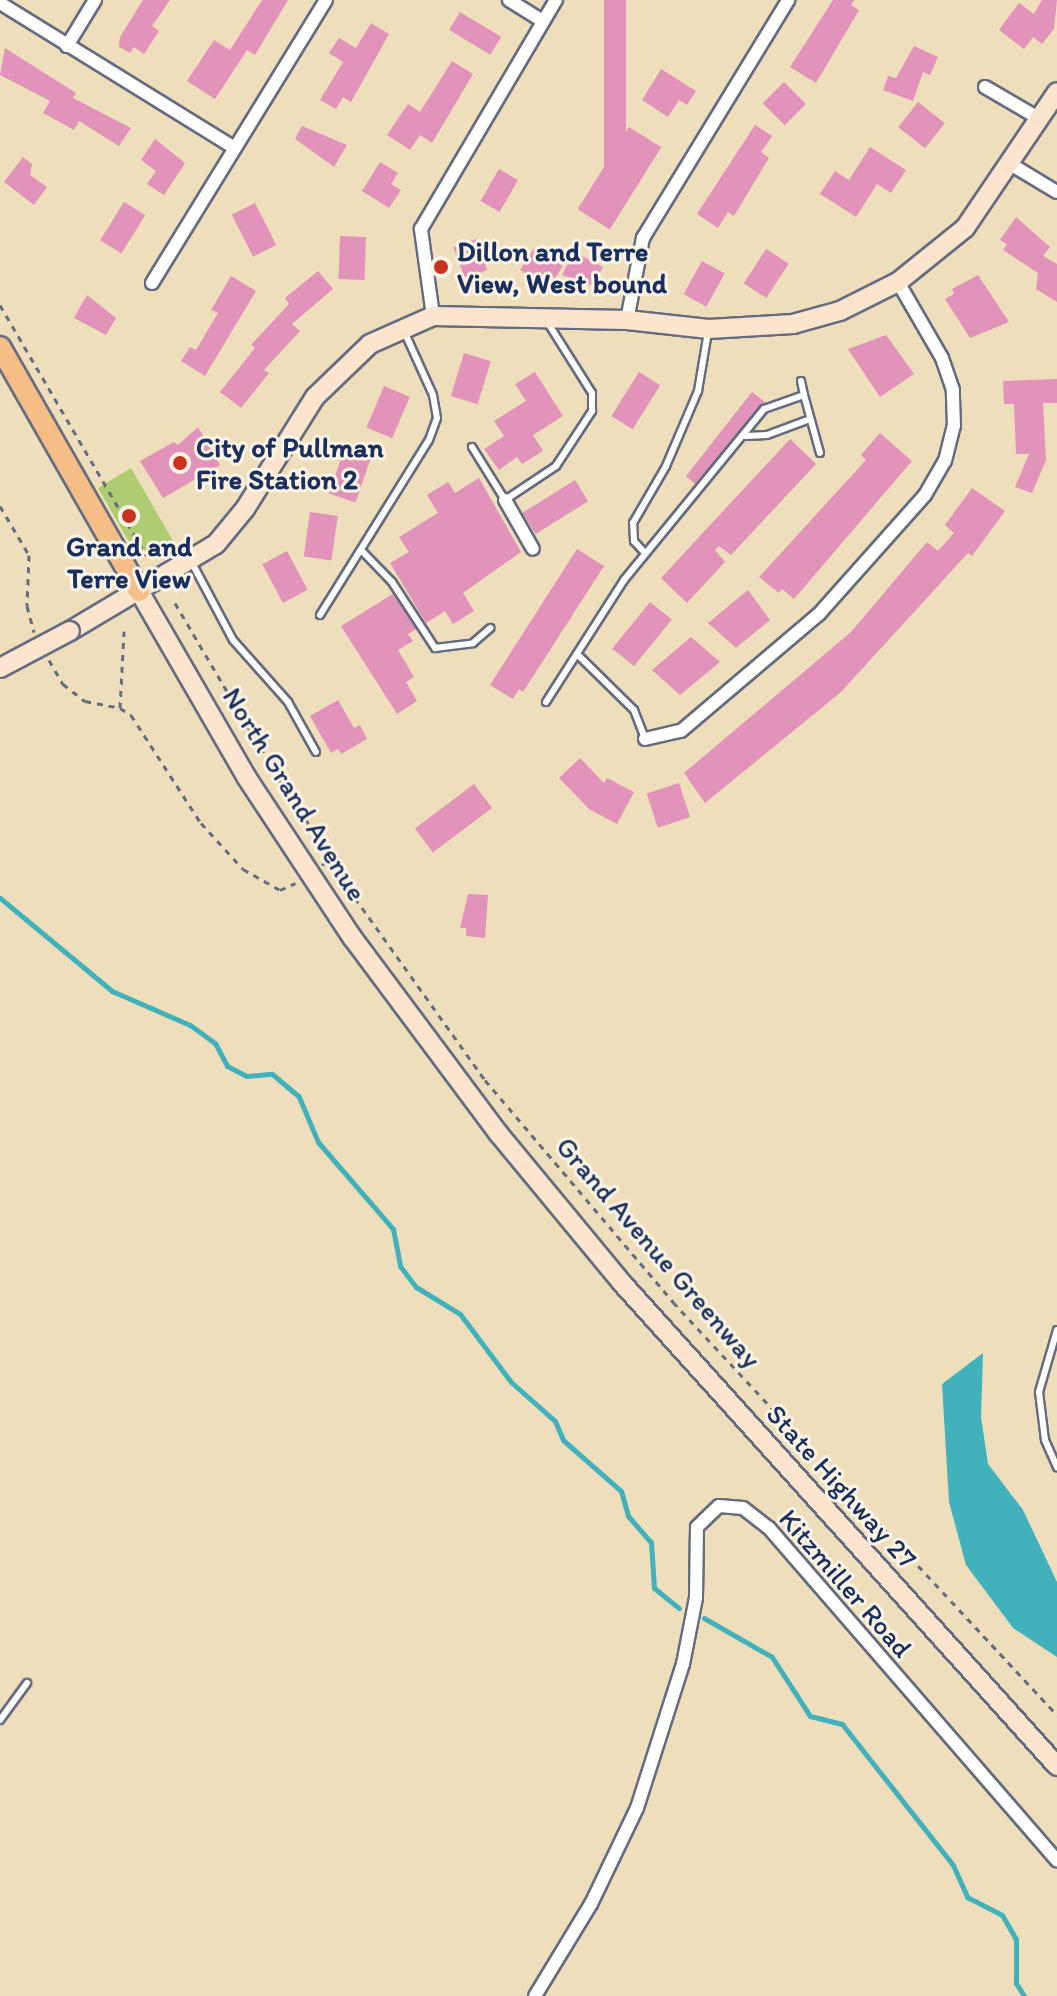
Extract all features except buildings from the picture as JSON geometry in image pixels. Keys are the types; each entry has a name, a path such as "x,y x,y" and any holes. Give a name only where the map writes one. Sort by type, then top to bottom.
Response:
{"main road":[{"path":"0,668 70,631 216,544 245,509 332,379 370,344 433,316 627,320 709,329 793,324 840,311 898,282 965,228 1012,165 1057,92"},
{"name":"North Grand Avenue","path":"0,347 247,778 352,937 439,1058 587,1242"},
{"name":"State Highway 27","path":"587,1242 1057,1766"}],"street":[{"path":"67,46 95,0"},
{"path":"152,283 326,0"},
{"path":"509,0 543,21"},
{"path":"433,316 421,229 556,0"},
{"path":"627,320 643,238 788,0"},
{"path":"0,3 235,148"},
{"path":"985,87 1040,119"},
{"path":"1012,165 1057,192"},
{"path":"645,739 681,731 819,614 925,495 945,461 954,426 953,390 942,358 898,282"},
{"path":"505,500 533,549"},
{"name":"Kitzmiller Road","path":"535,1996 591,1904 637,1808 683,1664 696,1598 697,1527 719,1506 743,1508 769,1528 1057,1861"}],"lane":[{"path":"472,447 505,500 556,466 592,411 592,393 544,317"},
{"path":"320,615 429,440 437,418 433,395 402,328"},
{"path":"645,553 634,541 633,523 666,466 698,391 709,329"},
{"path":"801,381 820,453"},
{"path":"546,702 645,553 746,436 764,409 804,395"},
{"path":"746,436 767,435 810,419"},
{"path":"362,551 392,582 435,648 473,643 490,628"},
{"path":"191,561 233,640 288,702 316,752"},
{"path":"577,654 634,710 645,739"},
{"path":"1057,1330 1039,1392 1042,1430 1057,1467"},
{"path":"0,1720 27,1683"}],"path":[{"path":"0,305 146,555"},
{"path":"0,506 29,555 28,614 36,636"},
{"name":"Grand Avenue Greenway","path":"175,603 297,810 337,856 348,888 433,1012 578,1194 1057,1715"},
{"path":"124,631 120,708 224,851 263,885 280,890 297,883"},
{"path":"43,650 72,692 85,701 120,708"}],"green space":[{"path":"131,468 176,546 167,551 155,553 132,547 98,488"}],"water":[{"path":"983,1353 981,1417 988,1464 1023,1510 1057,1582 1057,1657 1013,1628 966,1565 949,1502 942,1384"}],"waterway":[{"path":"0,898 112,991 190,1025 215,1043 227,1066 247,1076 272,1074 299,1097 318,1142 393,1229 400,1266 416,1287 460,1314 511,1382 555,1421 563,1440 621,1491 628,1516 651,1542 654,1588 679,1608"},
{"path":"704,1618 772,1657 810,1716 842,1724 953,1865 967,1897 1002,1915 1016,1939 1016,1983 1024,1996"}],"place":[{"name":"Dillon and Terre View, West bound","path":"441,267"},
{"name":"City of Pullman Fire Station 2","path":"180,463"},
{"name":"Grand and Terre View","path":"129,516"}]}
